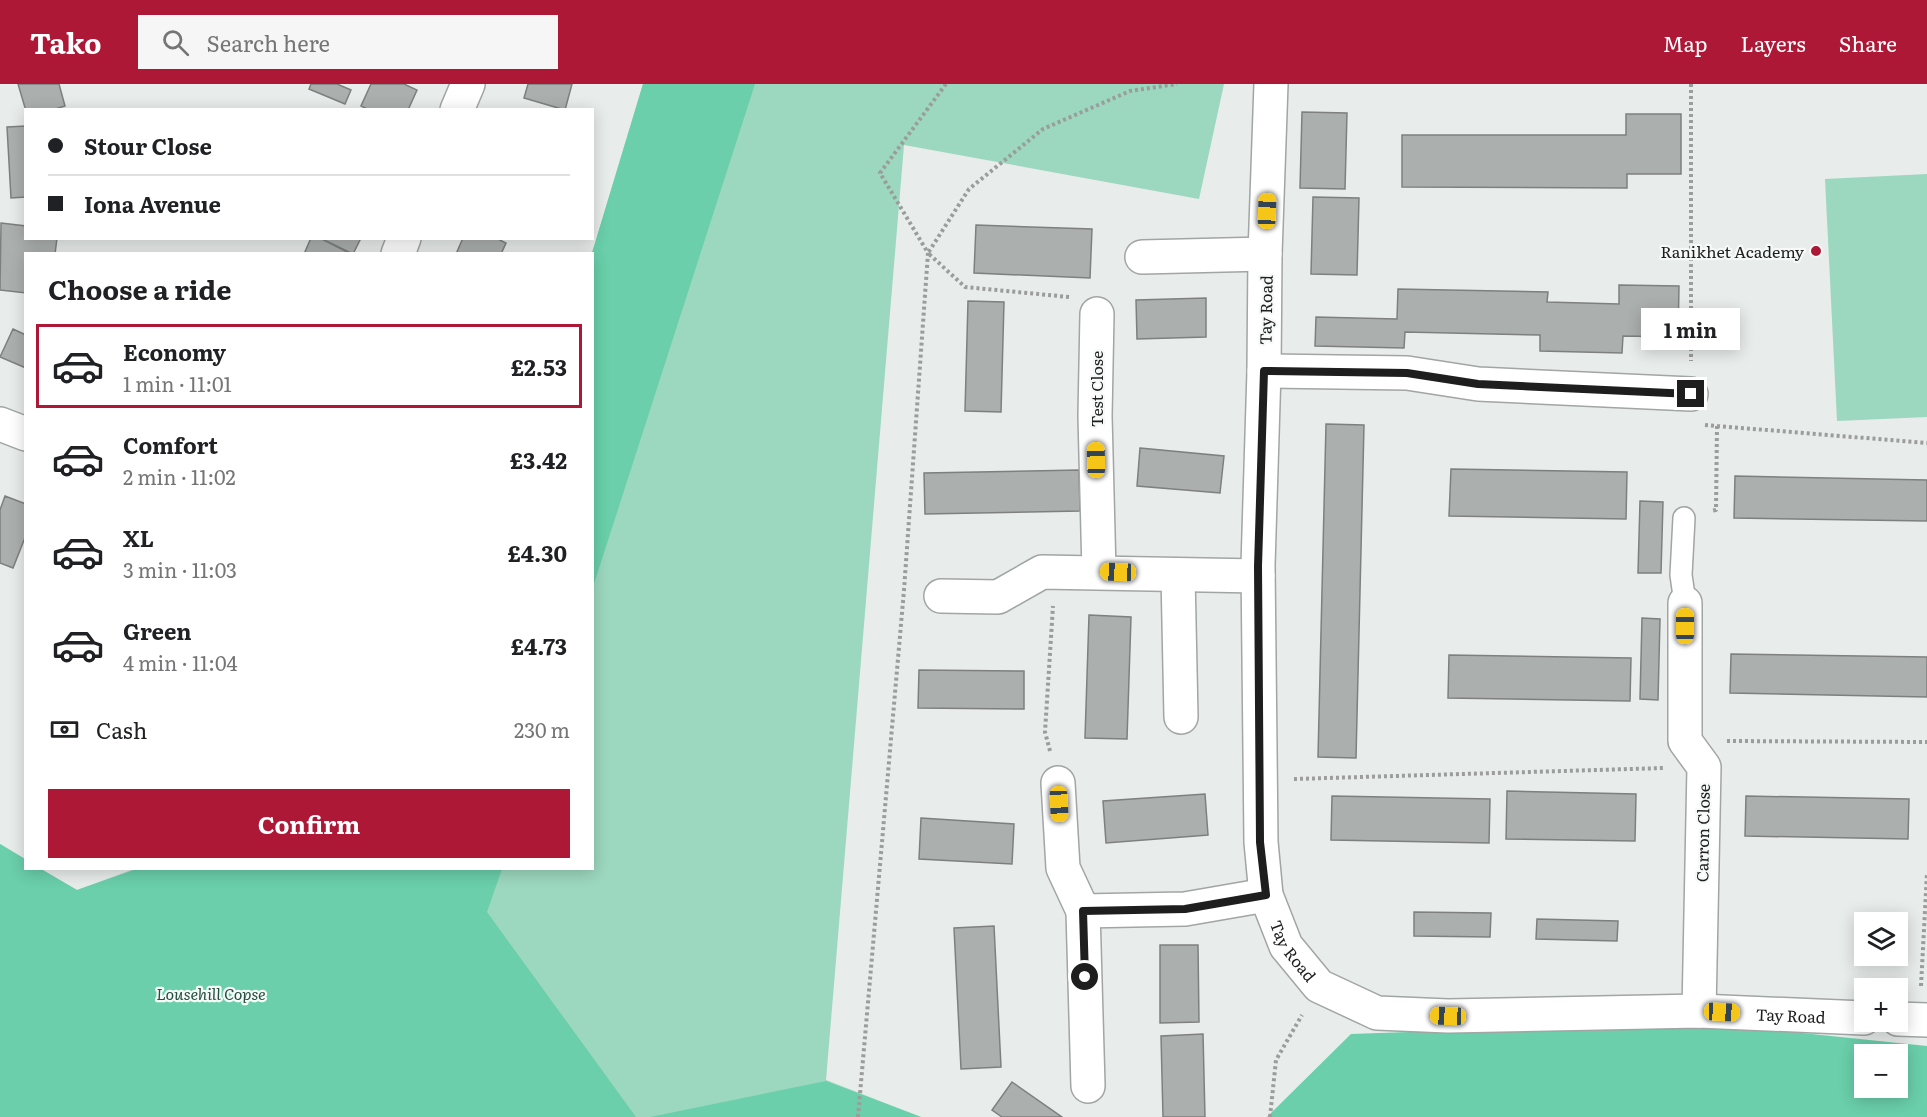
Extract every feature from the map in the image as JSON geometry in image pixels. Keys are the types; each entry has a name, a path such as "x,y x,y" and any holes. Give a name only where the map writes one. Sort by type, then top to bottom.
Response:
{"street":[{"path":"458,108 468,84"},
{"name":"Tay Road","path":"1271,84 1258,576 1260,842 1266,895 1286,946 1319,986 1377,1013 1448,1016 1699,1011 1854,1018"},
{"name":"Tay Road","path":"1142,257 1265,254"},
{"name":"Test Close","path":"1097,314 1095,416 1099,572"},
{"path":"1264,371 1407,373 1478,384 1691,394"},
{"path":"0,424 24,433"},
{"path":"941,596 998,597 1042,572 1258,576"},
{"path":"1178,575 1181,717"},
{"name":"Carron Close","path":"1685,603 1694,754 1699,1011"},
{"path":"1058,783 1063,868 1083,911 1088,1086"},
{"path":"1083,911 1185,909 1266,895"}],"lane":[{"name":"Carron Close","path":"1684,518 1681,575 1685,603"}],"path":[{"path":"946,84 880,173 928,253 965,287 1071,297 1097,314"},
{"path":"858,1117 904,590 928,253 969,189 1043,129 1130,91 1177,84"},
{"path":"1691,84 1692,424 1927,443"},
{"path":"1684,518 1716,510 1717,426"},
{"path":"1055,572 1045,732 1058,783"},
{"path":"1261,780 1927,742"},
{"path":"1915,1020 1927,873"},
{"path":"1270,1117 1276,1060 1319,986"}],"green space":[{"path":"643,84 1224,84 1199,199 904,145 826,1080 921,1117 0,1117 0,844 24,858 24,870 43,870 77,890 132,870 594,870 592,252"},
{"path":"643,84 755,84 594,584 594,252"},
{"path":"1927,174 1927,417 1837,421 1825,179"},
{"name":"Lousehill Copse","path":"0,844 24,858 24,870 43,870 77,890 134,870 502,870 487,912 636,1117 0,1117"},
{"path":"1698,1022 1908,1044 1854,1044 1854,1098 1908,1098 1908,1044 1927,1046 1927,1117 1267,1117 1351,1034"},
{"path":"826,1081 921,1117 650,1117"}],"building":[{"path":"18,84 59,84 65,106 25,108"},
{"path":"311,84 337,84 351,90 345,104 309,89"},
{"path":"371,84 404,84 417,90 409,108 365,108 361,106"},
{"path":"528,84 572,84 566,108 524,98"},
{"path":"1302,112 1347,113 1345,189 1300,188"},
{"path":"1626,114 1681,114 1681,174 1627,174 1627,188 1402,187 1402,135 1626,135"},
{"path":"24,126 24,197 11,198 7,127"},
{"path":"1313,197 1359,198 1357,275 1311,274"},
{"path":"1,223 24,226 24,240 57,240 55,252 24,252 24,293 0,290"},
{"path":"976,225 1092,229 1090,278 974,273"},
{"path":"310,240 324,240 347,252 305,252"},
{"path":"324,240 360,240 354,252 349,252"},
{"path":"462,240 500,240 506,243 502,252 457,252"},
{"path":"1619,285 1679,286 1678,337 1623,336 1622,353 1540,351 1540,335 1405,332 1404,348 1315,346 1316,317 1397,319 1398,289 1548,292 1547,302 1619,304"},
{"path":"1206,298 1206,337 1137,339 1136,300"},
{"path":"968,301 1004,302 1001,412 965,411"},
{"path":"13,329 24,334 24,367 0,357"},
{"path":"1326,424 1364,425 1356,758 1318,757"},
{"path":"1140,448 1224,456 1220,493 1137,486"},
{"path":"1451,469 1627,472 1626,519 1449,516"},
{"path":"1079,470 1080,511 925,514 924,473"},
{"path":"1735,476 1927,480 1927,521 1734,518"},
{"path":"5,496 24,503 24,540 13,568 0,563 0,510"},
{"path":"1640,501 1663,502 1661,573 1638,573"},
{"path":"1089,615 1131,617 1127,739 1085,738"},
{"path":"1642,618 1660,619 1658,700 1640,699"},
{"path":"1731,654 1927,657 1927,697 1730,693"},
{"path":"1449,655 1631,658 1630,701 1448,698"},
{"path":"919,670 1024,671 1024,709 918,708"},
{"path":"1507,791 1636,794 1635,841 1506,839"},
{"path":"1205,794 1208,835 1106,843 1103,801"},
{"path":"1332,796 1490,799 1489,843 1331,840"},
{"path":"1746,796 1909,799 1908,839 1745,836"},
{"path":"921,818 1014,824 1012,864 919,859"},
{"path":"1414,912 1491,913 1490,937 1414,936"},
{"path":"1537,919 1618,921 1617,941 1536,939"},
{"path":"994,926 1001,1067 961,1069 954,928"},
{"path":"1160,945 1198,945 1199,1022 1160,1023"},
{"path":"1203,1034 1205,1117 1163,1117 1161,1036"},
{"path":"1012,1082 1062,1117 1002,1117 992,1110"}],"place":[{"name":"Ranikhet Academy","path":"1816,251"}],"route":[{"path":"1085,977 1083,911 1185,909 1266,895 1260,842 1258,566 1264,371 1407,373 1478,384 1691,394"}]}
